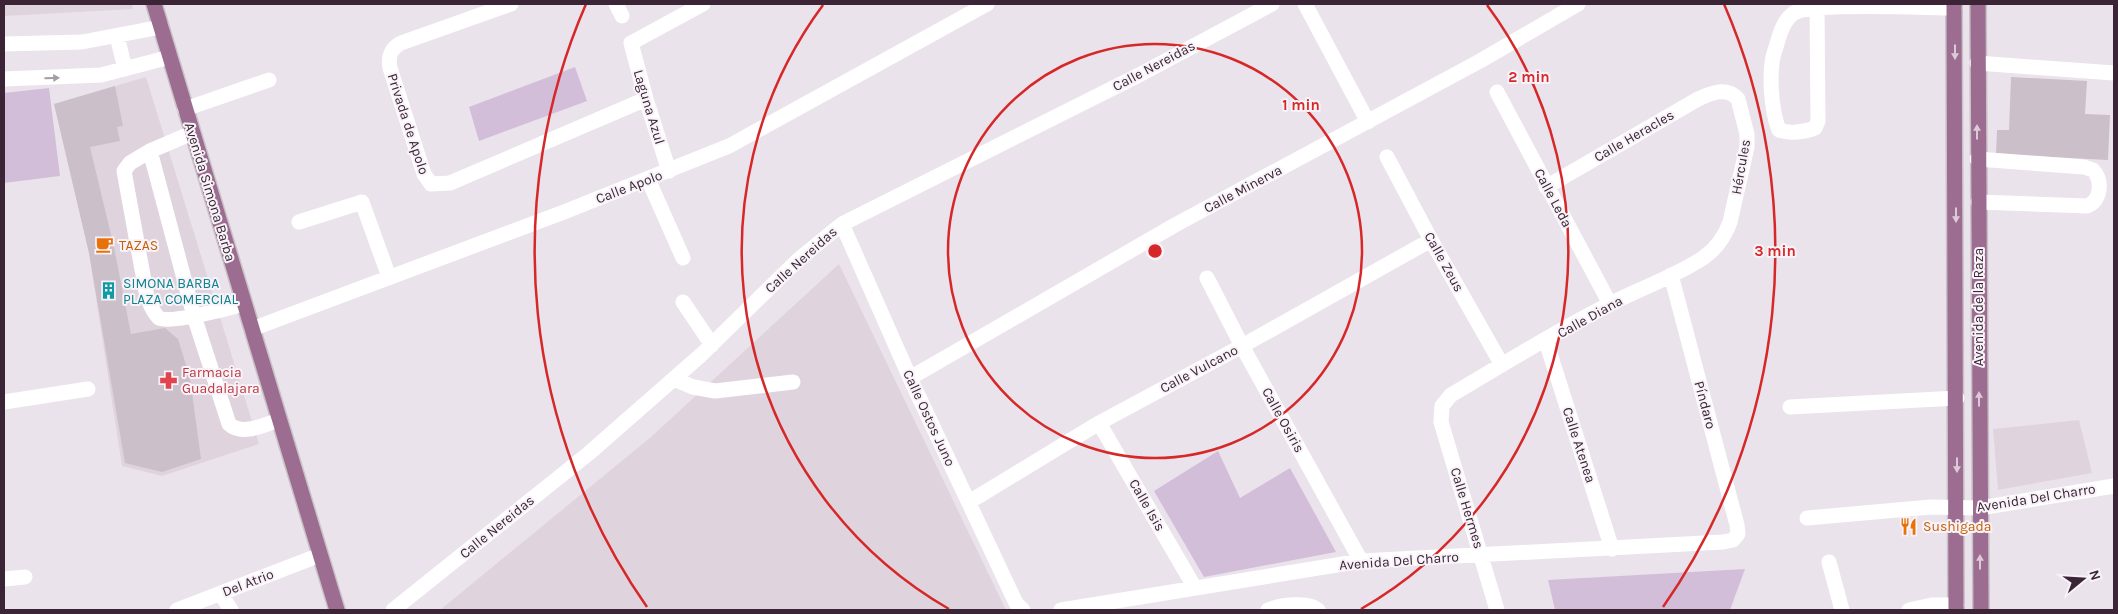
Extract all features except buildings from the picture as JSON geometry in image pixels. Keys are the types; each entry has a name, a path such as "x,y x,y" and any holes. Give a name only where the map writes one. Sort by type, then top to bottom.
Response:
{"main road":[{"name":"Avenida Simona Barba","path":"154,4 337,610"},
{"name":"Avenida de la Raza","path":"1978,4 1977,159 1981,610"},
{"name":"Avenida de la Raza","path":"1954,6 1957,398 1956,608"}],"street":[{"name":"Privada de Apolo","path":"512,4 401,43 391,51 388,59 390,68 424,174 431,184 450,183 646,99"},
{"name":"Laguna Azul","path":"669,171 646,99 631,43 703,4"},
{"name":"Calle Apolo","path":"252,328 669,171 729,146 987,4"},
{"name":"Calle Nereidas","path":"393,610 588,454 712,345 799,259 842,224 1138,75 1272,4"},
{"path":"1305,4 1368,122"},
{"name":"Calle Minerva","path":"910,378 1175,225 1480,61 1578,4"},
{"path":"1817,7 1818,121 1815,128 1808,131 1785,132 1779,130 1776,122 1771,74 1772,59 1785,21 1793,14 1800,10 1817,7 1954,6"},
{"path":"4,44 82,42 161,27"},
{"path":"124,35 132,67"},
{"path":"4,79 101,75 170,57"},
{"path":"1978,63 2114,73"},
{"path":"185,109 269,80"},
{"name":"Calle Heracles","path":"1546,187 1698,99 1724,91"},
{"name":"Hércules","path":"1724,91 1738,99 1747,134 1744,165 1730,222"},
{"name":"Calle Leda","path":"1497,92 1610,304"},
{"path":"192,133 130,162 124,171 148,298 155,314 162,319 194,316 244,304"},
{"path":"150,151 194,316 229,424 238,429 245,430 279,420"},
{"name":"Calle Zeus","path":"1387,157 1431,240 1502,365"},
{"path":"1977,159 2084,167 2094,170 2099,182 2098,198 2087,206 1978,202"},
{"path":"648,179 683,258"},
{"path":"298,222 362,202 389,277"},
{"name":"Calle Diana","path":"1442,406 1451,395 1502,365 1610,304 1671,276 1704,257 1726,233 1730,222"},
{"name":"Calle Ostos Juno","path":"842,224 910,378 1016,602 1023,610"},
{"name":"Calle Vulcano","path":"969,502 1098,423 1242,346 1431,240"},
{"name":"Píndaro","path":"1671,276 1738,534"},
{"name":"Calle Osiris","path":"1207,278 1242,346 1361,560"},
{"path":"683,302 712,345"},
{"name":"Calle Atenea","path":"1546,341 1612,549"},
{"path":"674,379 693,387 715,391 793,382"},
{"path":"4,402 88,389"},
{"path":"1790,407 1957,398"},
{"name":"Calle Hermes","path":"1442,406 1441,422 1497,610"},
{"name":"Calle Isis","path":"1098,423 1195,588"},
{"name":"Avenida Del Charro","path":"1808,518 1931,507 1980,508 2114,486"},
{"name":"Avenida Del Charro","path":"1061,610 1361,560 1723,542 1733,540 1738,534"},
{"name":"Del Atrio","path":"177,610 320,555"},
{"path":"1829,562 1842,610"},
{"path":"4,579 25,577"},
{"path":"220,594 231,610"},
{"path":"1268,610 1302,605 1313,606 1318,610"},
{"path":"1908,610 1932,605 1956,608"}],"shaded area":[{"path":"4,4 132,4 133,9 4,16"},
{"path":"575,67 587,101 479,141 469,107"},
{"path":"146,77 259,444 162,476 122,466 89,253 54,104"},
{"path":"49,88 60,176 4,183 4,93"},
{"path":"839,264 1006,610 440,610 651,437"},
{"path":"2079,420 2092,473 1998,490 1993,429"},
{"path":"1218,451 1240,498 1290,468 1336,552 1204,577 1154,491"},
{"path":"1745,569 1730,610 1555,610 1548,580"}],"place":[{"name":"TAZAS","path":"105,245"},
{"name":"SIMONA BARBA PLAZA COMERCIAL","path":"109,291"},
{"name":"Farmacia Guadalajara","path":"168,380"},
{"name":"Sushigada","path":"1909,526"}]}
